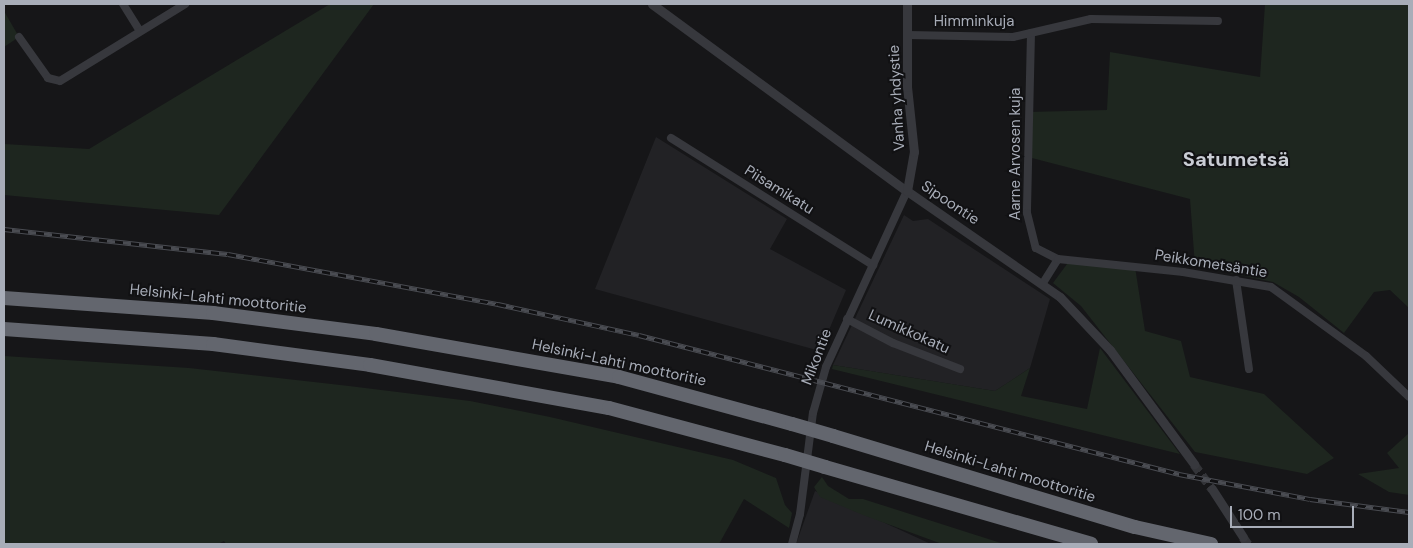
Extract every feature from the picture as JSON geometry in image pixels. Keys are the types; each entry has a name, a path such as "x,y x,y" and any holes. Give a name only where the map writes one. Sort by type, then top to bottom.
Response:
{"highway":[{"name":"Helsinki-Lahti moottoritie","path":"4,298 213,312 376,334 619,377 792,424 1135,527 1211,544"},
{"path":"4,329 213,344 370,365 609,408 785,455 1091,544"}],"street":[{"path":"123,4 140,31"},
{"path":"19,36 48,78 60,81 185,4"},
{"name":"Sipoontie","path":"652,4 907,191 1043,283 1110,350 1194,464"},
{"name":"Vanha yhdystie","path":"907,191 914,152 908,107 908,4"},
{"name":"Himminkuja","path":"908,35 1013,37 1091,19 1218,21"},
{"name":"Aarne Arvosen kuja","path":"1030,33 1027,213 1036,248 1058,259"},
{"name":"Piisamikatu","path":"671,138 873,265"},
{"name":"Mikontie","path":"792,544 800,514 812,413 826,367 907,191"},
{"path":"1043,283 1058,259"},
{"name":"Peikkometsäntie","path":"1058,259 1236,280 1271,287 1292,299 1366,356 1409,397"},
{"path":"1236,280 1249,368"},
{"name":"Lumikkokatu","path":"847,319 893,343 960,369"},
{"path":"1212,489 1243,536"}],"shaded area":[{"path":"330,4 374,4 219,215 4,195 4,144 89,149"},
{"path":"1265,4 1409,4 1409,308 1390,290 1374,292 1344,333 1299,297 1273,282 1195,266 1190,199 1028,157 1029,112 1107,110 1110,52 1260,77"},
{"path":"4,11 19,37 4,47"},
{"path":"656,137 787,219 770,249 846,290 820,351 595,289"},
{"path":"904,215 913,221 928,219 1050,299 1030,368 995,391 833,365"},
{"path":"1070,260 1135,267 1145,331 1181,341 1190,377 1264,394 1334,458 1307,474 1195,452 1081,306 1053,283"},
{"path":"1100,348 1180,454 832,369 833,365 995,391 1030,368 1021,396 1087,409"},
{"path":"4,356 189,368 470,401 550,417 733,460 776,478 785,505 792,513 789,528 744,499 719,544 226,544 224,541 218,544 4,544"},
{"path":"1409,433 1409,495 1389,492 1358,474 1399,468 1387,453"},
{"path":"822,477 828,486 849,499 863,499 1004,544 942,544 863,515 820,497 814,487"},
{"path":"815,491 931,544 796,544"}],"tunnel":[{"path":"1194,464 1212,489"},
{"path":"1243,537 1248,544"}],"railway":[{"path":"4,229 228,254 498,304 639,335 1179,474 1310,499 1409,512"}],"district":[{"name":"Satumetsä","path":"1236,159"}]}
